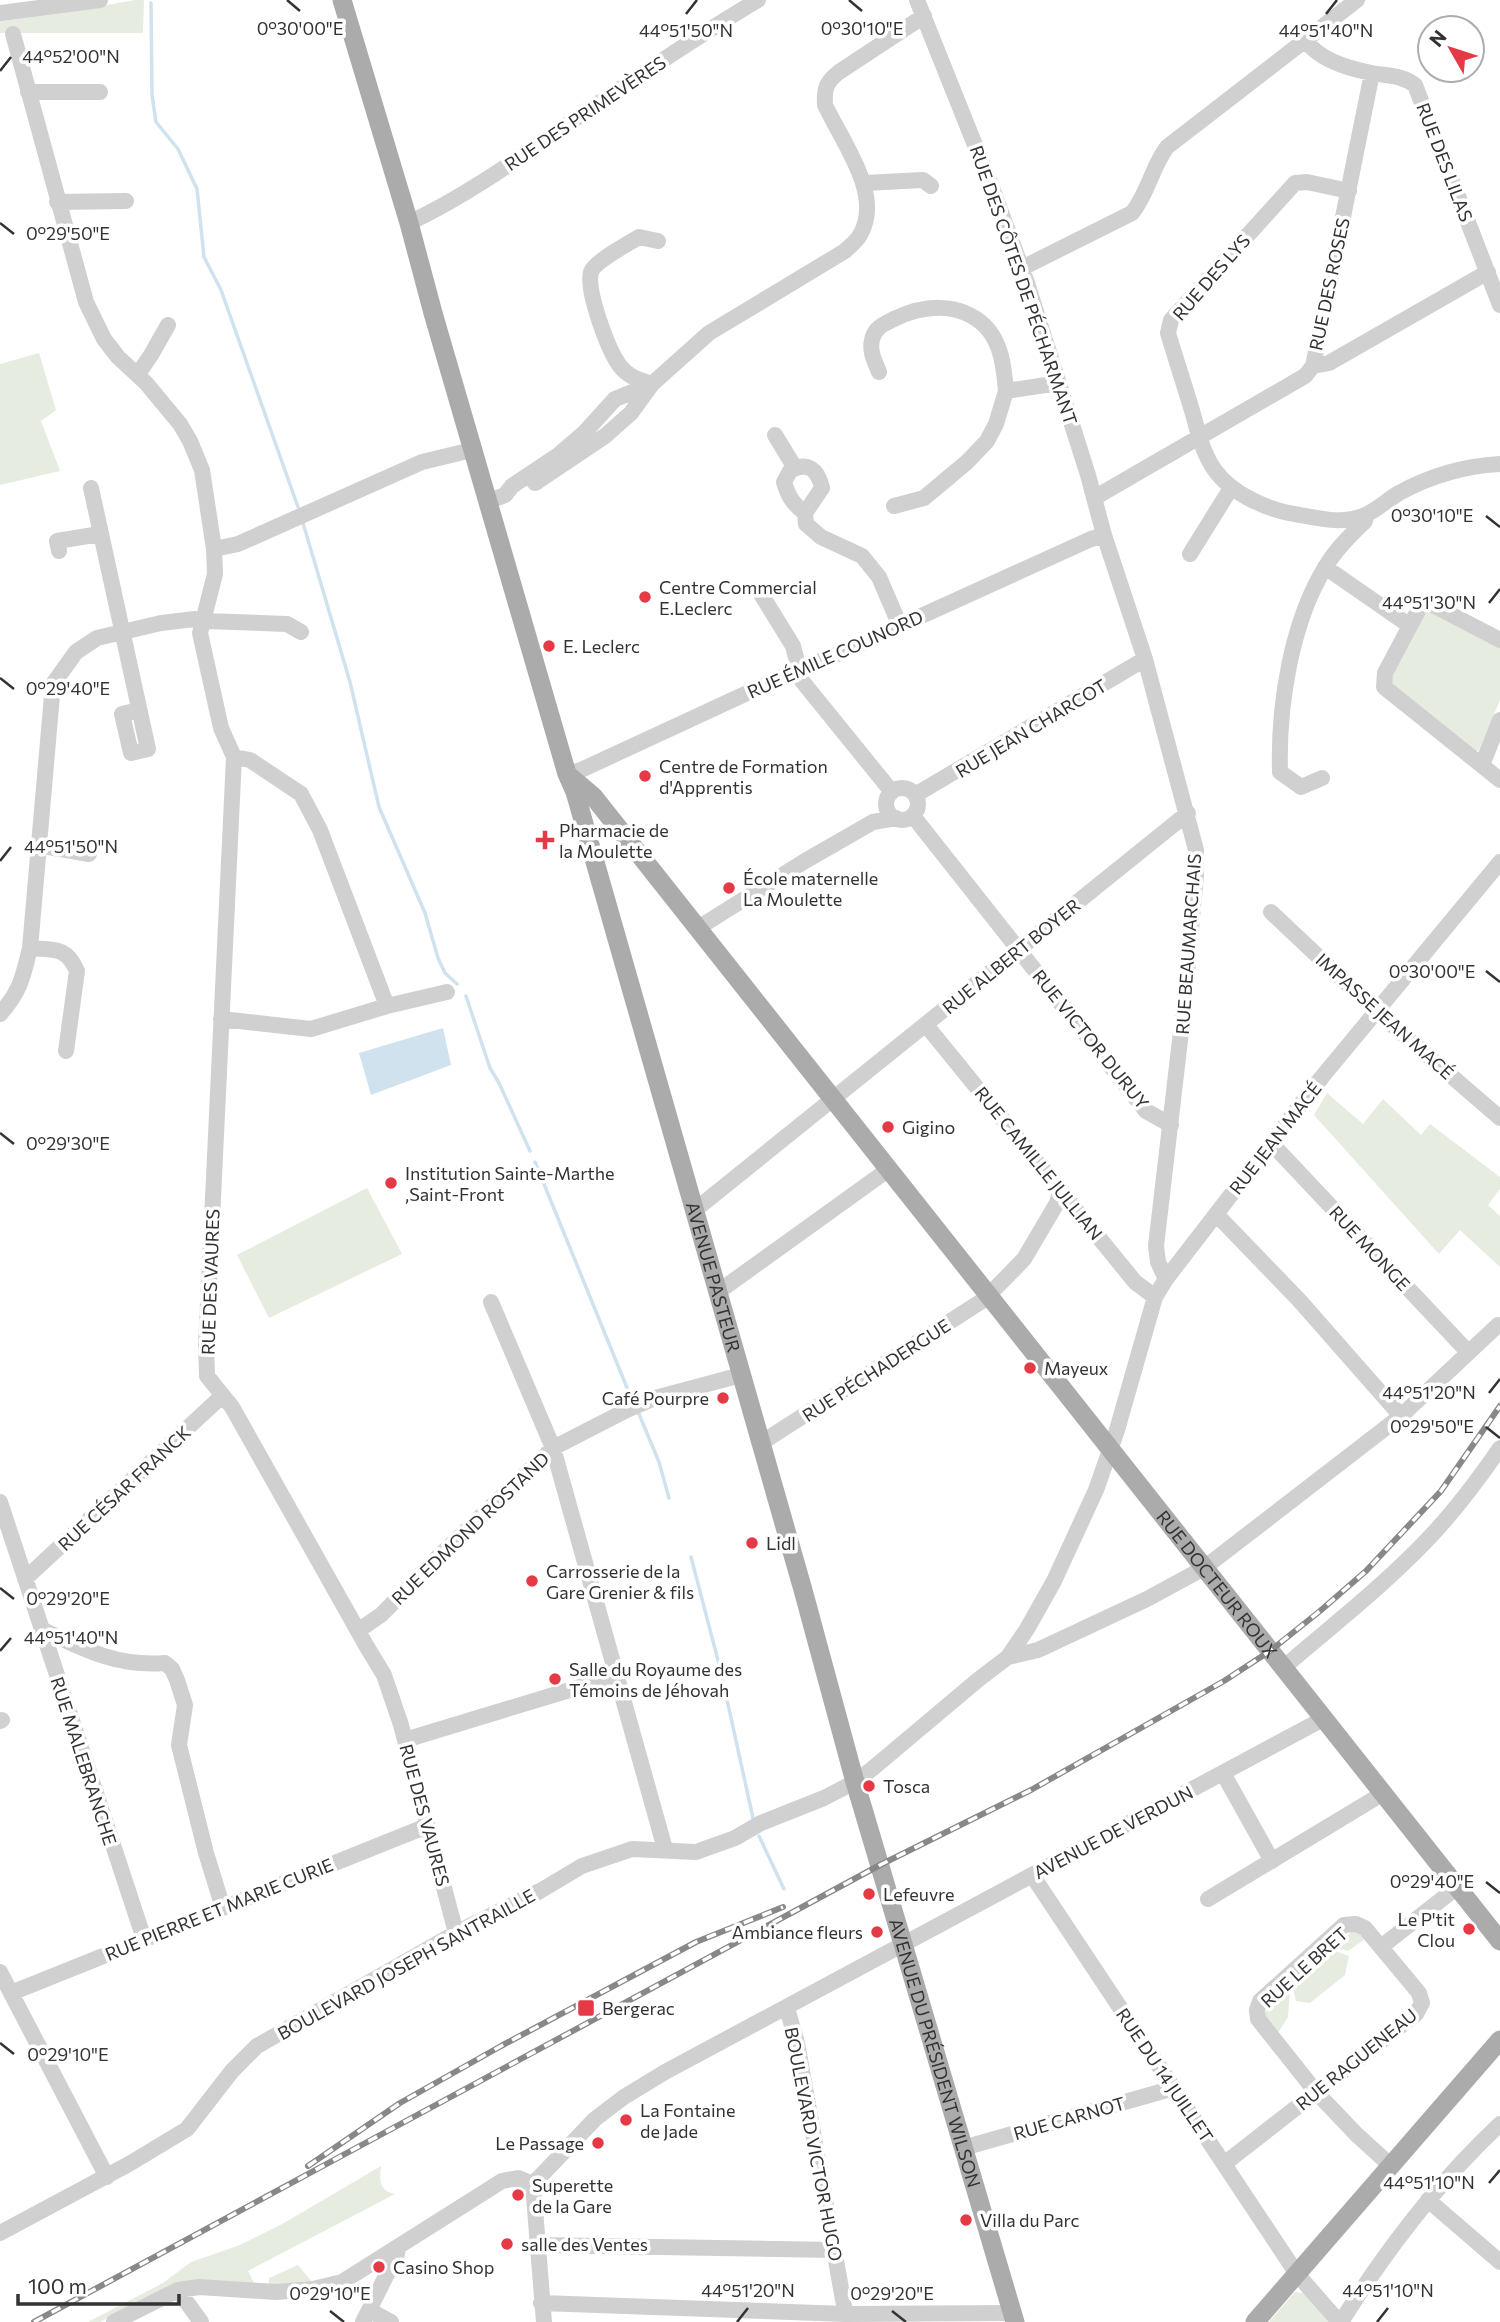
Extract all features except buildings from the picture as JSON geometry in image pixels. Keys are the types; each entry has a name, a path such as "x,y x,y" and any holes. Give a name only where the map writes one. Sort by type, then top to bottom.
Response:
{"main road":[{"name":"AVENUE PASTEUR","path":"342,0 695,1210 855,1782"},
{"name":"RUE DOCTEUR ROUX","path":"567,774 593,796 1500,1941"},
{"name":"AVENUE DU PRÉSIDENT WILSON","path":"855,1782 1013,2318"},
{"path":"1255,2322 1500,2040"}],"street":[{"path":"0,13 100,0"},
{"name":"RUE DES PRIMEVÈRES","path":"409,223 498,173 653,66 758,0"},
{"name":"RUE DES CÔTES DE PÉCHARMANT","path":"917,0 1022,268 1104,535"},
{"path":"1022,268 1132,213 1167,147 1306,41 1334,15 1357,0"},
{"path":"487,502 505,495 512,486 557,456 585,432 615,399 652,384 709,333 845,251 860,235 866,220 865,183 825,105 824,91 828,80 923,16"},
{"name":"RUE DES VAURES","path":"13,34 86,302 104,339 118,357 138,374 180,424 190,441 202,470 214,549 215,574 200,634 220,728 234,757 206,1345 207,1376 232,1407 384,1675 424,1808 456,1933"},
{"name":"RUE DES LILAS","path":"1306,41 1325,57 1356,69 1406,79 1415,85 1488,272"},
{"name":"RUE DES ROSES","path":"1094,498 1305,376 1313,366 1372,73"},
{"path":"28,92 100,92"},
{"path":"865,183 923,180 931,186"},
{"name":"RUE DES LYS","path":"1200,437 1168,333 1171,320 1295,183 1307,182 1349,191"},
{"path":"57,202 126,201"},
{"path":"652,384 634,379 620,366 597,314 591,272 597,264 639,237 658,241"},
{"path":"1313,366 1329,363 1488,272 1500,305"},
{"path":"879,372 873,358 871,341 878,327 924,308 956,310 985,326 996,342 1003,363 1006,391 987,442 924,498 894,506"},
{"path":"138,374 168,325"},
{"path":"1006,391 1059,383"},
{"path":"775,435 795,468"},
{"path":"1200,437 1214,469 1231,488 1259,503 1293,514 1352,526"},
{"path":"214,549 238,544 422,462 472,450"},
{"path":"1329,562 1352,526 1412,486 1442,474 1500,464"},
{"path":"805,513 795,506 784,482 790,471 805,466 813,468 819,476 822,488 805,513 806,524 821,537 862,556 879,577 900,625"},
{"path":"91,488 139,710"},
{"path":"1190,554 1231,488"},
{"path":"1320,518 1338,529 1338,541 1303,612 1287,681 1279,748 1280,772 1301,787 1322,778"},
{"path":"60,551 57,541 100,534"},
{"name":"RUE ÉMILE COUNORD","path":"567,774 1104,535"},
{"name":"RUE BEAUMARCHAIS","path":"1104,535 1145,659 1196,850 1196,875 1171,1125 1156,1246 1158,1262 1166,1279"},
{"path":"1329,562 1410,626"},
{"path":"761,594 793,646 802,681 892,792"},
{"path":"1500,640 1429,603 1420,607 1385,673 1384,687 1500,779"},
{"path":"0,1014 15,997 30,948 53,684 76,652 97,638 161,623 195,619 287,624 301,632"},
{"name":"RUE JEAN CHARCOT","path":"915,795 1145,659"},
{"path":"1482,765 1500,720"},
{"path":"234,757 250,760 301,794 320,830 387,1006"},
{"path":"698,929 805,861 873,822 912,816 918,808 915,795 907,788 892,792 886,801 888,811 896,818"},
{"name":"RUE ALBERT BOYER","path":"695,1210 1188,813"},
{"name":"RUE VICTOR DURUY","path":"912,816 1077,1020 1146,1111 1171,1125"},
{"path":"38,845 89,854"},
{"name":"RUE JEAN MACÉ","path":"1008,1657 1054,1581 1096,1490 1156,1297 1166,1279 1376,1011 1500,862"},
{"name":"IMPASSE JEAN MACÉ","path":"1271,912 1376,1011 1500,1118"},
{"path":"30,948 64,952 73,960 78,971 66,1051"},
{"path":"221,1018 311,1029 387,1006 447,992"},
{"name":"RUE CAMILLE JULLIAN","path":"926,1025 1135,1282 1156,1297"},
{"name":"RUE MONGE","path":"1272,1144 1468,1352"},
{"path":"718,1292 889,1169"},
{"name":"RUE PÉCHADERGUE","path":"761,1443 977,1306 990,1295 1024,1259 1057,1203 1061,1189"},
{"path":"1216,1214 1299,1300 1401,1416"},
{"path":"491,1302 553,1448 665,1849"},
{"path":"1008,1657 1038,1650 1204,1569 1401,1416 1498,1325"},
{"name":"RUE EDMOND ROSTAND","path":"359,1630 381,1615 444,1550 553,1448 655,1398 741,1375"},
{"name":"RUE CÉSAR FRANCK","path":"25,1579 222,1396"},
{"path":"1283,1668 1385,1581 1427,1540 1464,1497 1500,1448"},
{"name":"RUE MALEBRANCHE","path":"0,1502 144,1939"},
{"path":"41,1629 103,1657 130,1664 164,1663 172,1669 185,1705 179,1745 181,1756 223,1908"},
{"name":"BOULEVARD JOSEPH SANTRAILLE","path":"0,2233 107,2177 187,2129 232,2071 257,2046 391,1962 540,1891 582,1866 632,1849 696,1852 735,1839 761,1823 855,1782 1008,1657"},
{"path":"405,1740 616,1676"},
{"name":"AVENUE DE VERDUN","path":"533,2185 595,2119 665,2072 1323,1719"},
{"path":"1223,1773 1272,1861"},
{"path":"1208,1899 1382,1794"},
{"name":"RUE PIERRE ET MARIE CURIE","path":"11,1993 427,1826"},
{"name":"RUE DU 14 JUILLET","path":"1032,1875 1297,2274 1340,2322"},
{"path":"1381,1947 1456,1888"},
{"name":"RUE LE BRET","path":"1381,1947 1365,1928 1356,1924 1344,1925 1260,2001 1257,2010 1258,2019 1316,2092 1391,2166"},
{"name":"RUE RAGUENEAU","path":"1224,2164 1416,2014 1422,2003 1419,1993 1381,1947"},
{"path":"0,1972 107,2177"},
{"name":"BOULEVARD VICTOR HUGO","path":"787,2008 797,2043 847,2318"},
{"name":"RUE CARNOT","path":"963,2148 1174,2088"},
{"path":"1340,2322 1428,2200 1456,2167 1500,2124"},
{"path":"114,2322 178,2290 199,2287 276,2292 313,2289 342,2282 502,2181 518,2178 533,2185 544,2322"},
{"path":"1428,2200 1500,2262"},
{"path":"538,2245 834,2250"},
{"path":"391,2322 366,2316 398,2247"},
{"path":"178,2290 201,2322"},
{"path":"541,2303 847,2318 1013,2318"}],"shaded area":[{"path":"144,0 143,33 0,33 0,18 67,12"},
{"path":"39,353 56,410 41,421 60,471 0,485 0,364"},
{"path":"1425,610 1500,645 1500,700 1479,750 1474,752 1391,686 1389,678"},
{"path":"1327,1093 1363,1124 1383,1099 1421,1135 1430,1124 1500,1177 1500,1189 1488,1205 1500,1216 1500,1267 1460,1230 1439,1254 1314,1115"},
{"path":"367,1188 402,1254 269,1318 237,1255"},
{"path":"1352,1932 1357,1932 1365,1939 1348,1951 1340,1949 1336,1944"},
{"path":"1335,1951 1349,1956 1345,1975 1310,2003 1296,2001 1293,1989"},
{"path":"1290,1990 1288,2017 1278,2033 1263,2014"},
{"path":"381,2166 383,2188 395,2194 248,2271 255,2285 171,2286 100,2322 88,2322 163,2283 191,2262 240,2245 284,2223"},
{"path":"298,2265 313,2283 269,2286 269,2278"},
{"path":"1295,2292 1303,2293 1328,2322 1269,2322"}],"water":[{"path":"443,1028 451,1065 371,1095 359,1053"}],"waterway":[{"path":"151,3 152,95 156,122 178,149 197,189 204,257 221,290 298,507"},
{"path":"303,523 350,682 379,807 425,913 438,958 445,973 457,984"},
{"path":"466,996 490,1068 530,1151"},
{"path":"535,1162 632,1400"},
{"path":"639,1414 659,1462 669,1498"},
{"path":"691,1557 720,1668 753,1818"},
{"path":"759,1836 784,1889"}],"railway":[{"path":"34,2322 880,1865 1031,1790 1224,1681 1270,1651 1366,1571 1441,1491 1500,1406"},
{"path":"308,2166 400,2103 501,2046 696,1942 783,1907"}],"place":[{"name":"Centre Commercial E.Leclerc","path":"645,597"},
{"name":"E. Leclerc","path":"549,646"},
{"name":"Centre de Formation d'Apprentis","path":"645,776"},
{"name":"Pharmacie de la Moulette","path":"545,840"},
{"name":"École maternelle La Moulette","path":"729,888"},
{"name":"Gigino","path":"888,1127"},
{"name":"Institution Sainte-Marthe ,Saint-Front","path":"391,1183"},
{"name":"Mayeux","path":"1030,1368"},
{"name":"Café Pourpre","path":"723,1398"},
{"name":"Lidl","path":"752,1543"},
{"name":"Carrosserie de la Gare Grenier & fils","path":"532,1581"},
{"name":"Salle du Royaume des Témoins de Jéhovah","path":"555,1679"},
{"name":"Tosca","path":"869,1786"},
{"name":"Lefeuvre","path":"869,1894"},
{"name":"Le P'tit Clou","path":"1469,1929"},
{"name":"Ambiance fleurs","path":"877,1932"},
{"name":"Bergerac","path":"586,2008"},
{"name":"La Fontaine de Jade","path":"626,2120"},
{"name":"Le Passage","path":"598,2143"},
{"name":"Superette de la Gare","path":"518,2195"},
{"name":"Villa du Parc","path":"966,2220"},
{"name":"salle des Ventes","path":"507,2244"},
{"name":"Casino Shop","path":"379,2267"}]}
